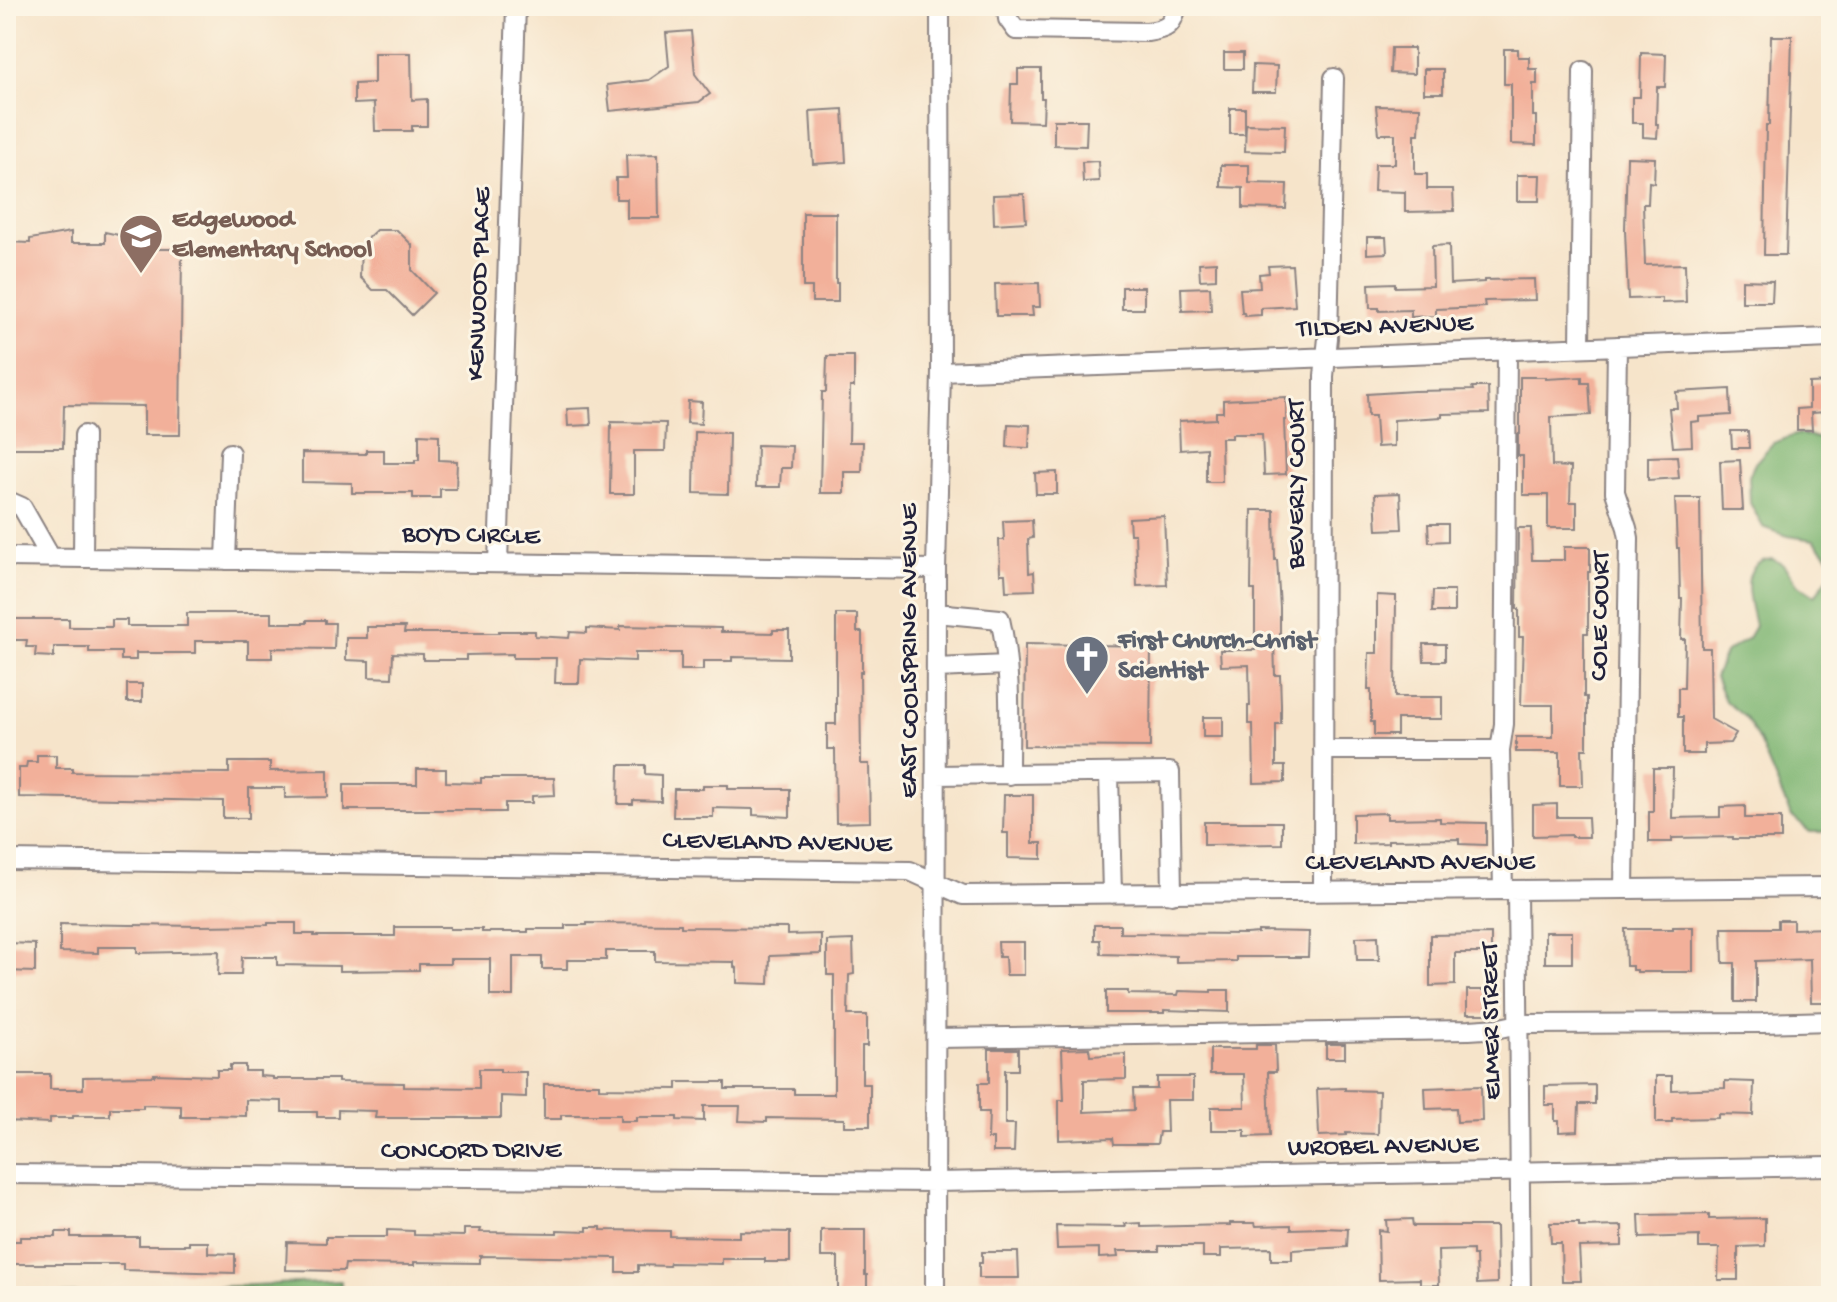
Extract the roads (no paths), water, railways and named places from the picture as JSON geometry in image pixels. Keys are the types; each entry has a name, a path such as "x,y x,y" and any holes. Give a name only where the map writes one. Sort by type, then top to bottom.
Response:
{"street":[{"name":"KENWOOD PLACE","path":"498,563 516,6"},
{"name":"EAST COOLSPRING AVENUE","path":"935,1296 936,569 941,372 940,6"},
{"path":"1007,6 1008,19 1016,30 1147,32 1162,30 1173,22 1177,6"},
{"path":"1580,347 1583,71"},
{"name":"BEVERLY COURT","path":"1323,891 1324,391 1334,78"},
{"name":"TILDEN AVENUE","path":"941,372 1831,338"},
{"name":"COLE COURT","path":"1617,346 1615,492 1629,538 1624,889"},
{"name":"ELMER STREET","path":"1507,350 1504,724 1500,750 1519,1024 1521,1296"},
{"path":"83,558 84,435"},
{"path":"226,560 230,453"},
{"path":"6,500 22,507 51,558"},
{"name":"BOYD CIRCLE","path":"6,557 936,569"},
{"path":"936,613 1000,619 1007,665 1009,775"},
{"path":"936,668 1007,665"},
{"path":"1323,750 1500,750"},
{"path":"936,775 1170,772 1172,894"},
{"path":"1109,774 1112,894"},
{"name":"CLEVELAND AVENUE","path":"6,860 910,871 963,895 1831,887"},
{"path":"936,1038 1469,1030 1519,1024 1831,1021"},
{"name":"WROBEL AVENUE","path":"936,1182 1831,1166"},
{"name":"CONCORD DRIVE","path":"6,1174 936,1182"}],"place":[{"name":"Edgewood Elementary School","path":"141,275"},
{"name":"First Church-Christ Scientist","path":"1087,696"}]}
